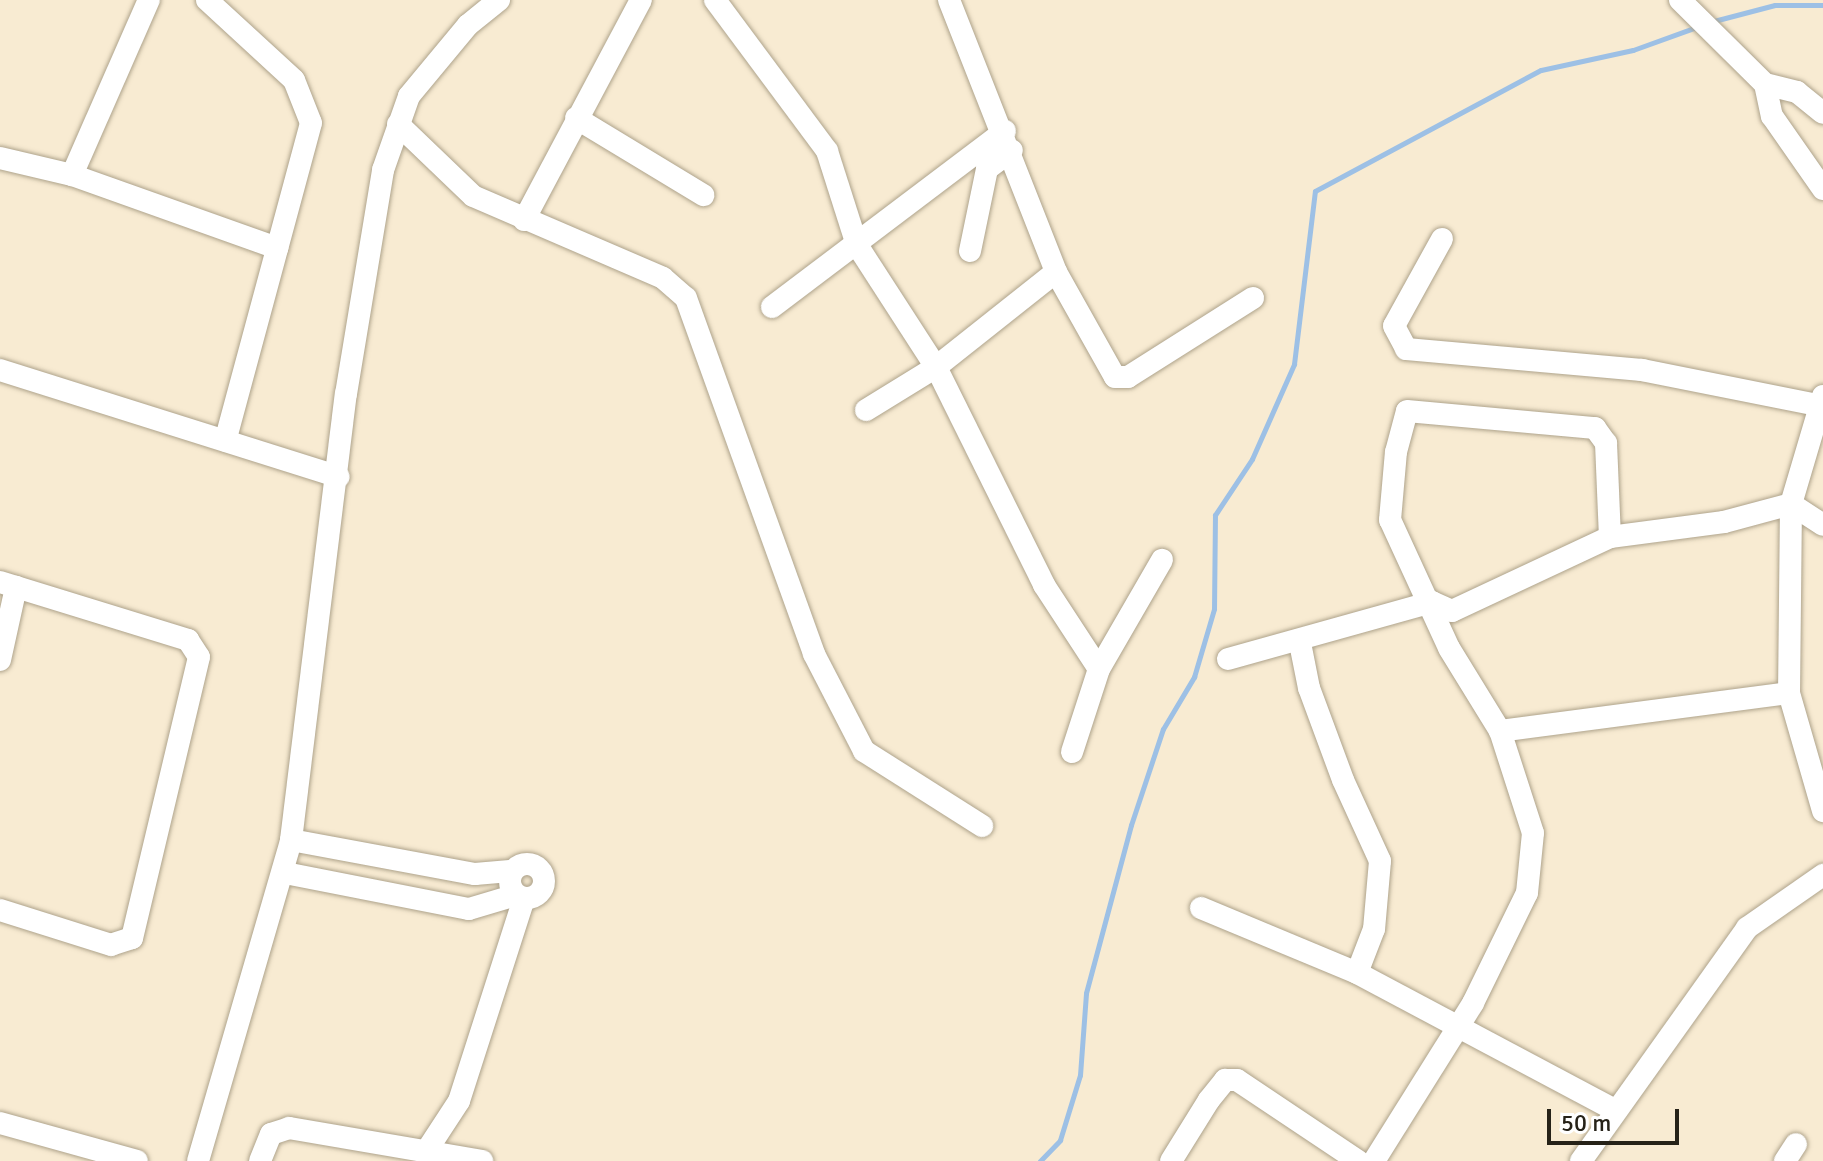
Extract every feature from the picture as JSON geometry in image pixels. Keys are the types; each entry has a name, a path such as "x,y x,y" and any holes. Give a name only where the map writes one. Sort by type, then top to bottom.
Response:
{"street":[{"path":"72,175 149,0"},
{"path":"207,0 294,80 311,123 225,441"},
{"path":"198,1161 285,873 339,477 346,394 383,170 409,96 468,25 499,0"},
{"path":"524,220 641,0"},
{"path":"715,0 827,151 857,245 936,367 1044,585 1099,669"},
{"path":"949,0 1008,141 1056,272 1115,377 1128,377 1253,298"},
{"path":"1684,5 1716,40 1765,84 1797,92 1823,113"},
{"path":"1765,84 1772,116 1823,189"},
{"path":"576,118 703,195"},
{"path":"398,124 473,196 663,278 686,298 814,654 864,751 982,826"},
{"path":"772,307 1008,141"},
{"path":"970,251 987,169 1008,141"},
{"path":"0,158 72,175 277,248"},
{"path":"1442,239 1394,326 1406,349 1642,370 1820,401 1791,504 1789,693 1823,811"},
{"path":"866,410 936,367 1056,272"},
{"path":"5,379 225,441 339,477"},
{"path":"1374,1161 1454,1027 1473,1003 1527,893 1533,833 1500,731 1449,648 1432,602 1390,520 1396,452 1413,407 1595,428 1606,443 1610,537"},
{"path":"1228,659 1300,643 1432,602 1452,611 1610,537 1724,522 1791,504 1823,525"},
{"path":"1072,752 1099,669 1162,560"},
{"path":"0,660 8,585 188,640 199,657 132,938 111,945 0,910"},
{"path":"1300,643 1309,688 1343,780 1380,861 1376,916 1357,973"},
{"path":"1500,731 1789,693"},
{"path":"285,873 469,909 540,891 542,874 529,863 513,871 475,874 291,840"},
{"path":"1581,1161 1613,1109 1747,928 1823,875"},
{"path":"429,1147 459,1101 520,896"},
{"path":"1201,908 1357,973 1613,1109"},
{"path":"1171,1161 1225,1080 1237,1080 1358,1161"},
{"path":"0,1123 72,1152 137,1161"},
{"path":"260,1161 271,1134 289,1128 429,1147 482,1161"}],"waterway":[{"path":"1710,22 1775,5 1823,5"},
{"path":"1040,1161 1060,1140 1080,1075 1086,993 1131,825 1163,729 1194,677 1214,609 1215,515 1252,459 1294,364 1315,191 1541,70 1633,50 1697,27"}]}
